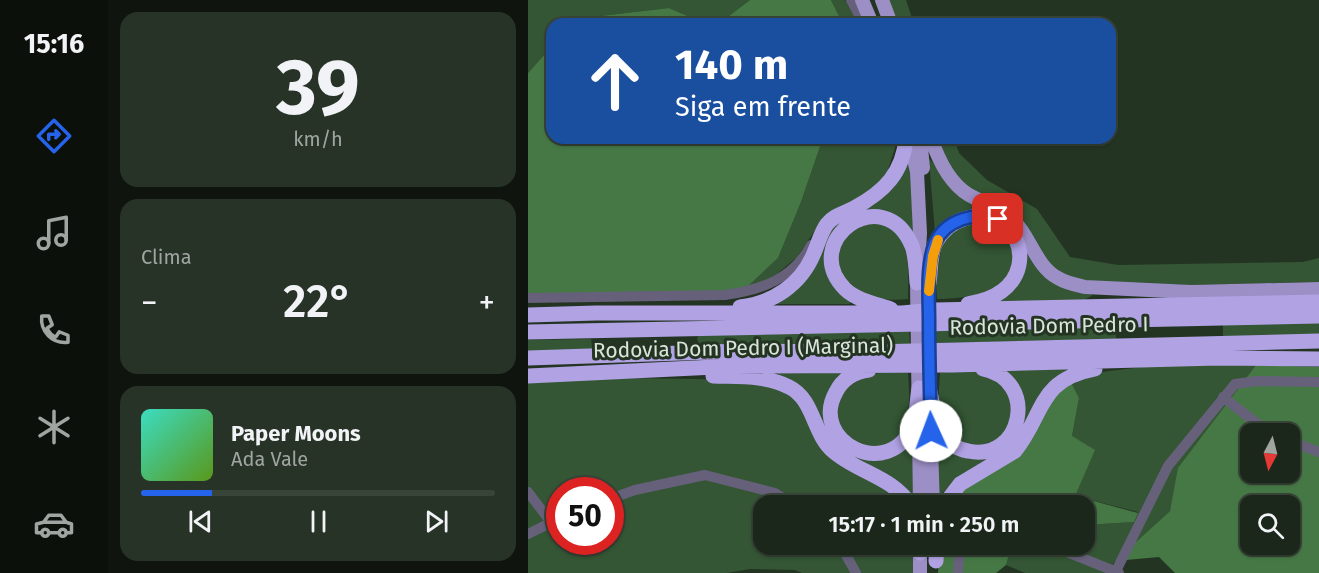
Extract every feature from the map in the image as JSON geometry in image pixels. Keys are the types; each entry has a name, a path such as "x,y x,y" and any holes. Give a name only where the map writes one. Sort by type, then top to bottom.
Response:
{"highway":[{"path":"693,312 755,305 786,290 809,265 827,224 880,192 892,178 905,144"},
{"path":"923,285 936,243 944,231 957,221 973,215 987,216 1008,225 1014,234 1019,247 1019,264 1014,279 1002,291 975,303 936,310"},
{"path":"902,313 861,298 845,289 832,267 831,254 840,233 850,223 861,218 874,216 896,223 906,234 913,248 923,285"},
{"name":"Rodovia Dom Pedro I (Marginal)","path":"528,315 693,312 902,313 936,310 1319,302"},
{"name":"Rodovia Dom Pedro I","path":"528,332 1319,316"},
{"name":"Rodovia Dom Pedro I","path":"528,359 742,351 872,352 1318,341"},
{"path":"952,495 960,484 1015,451 1022,443 1046,398 1068,376 1097,368 1218,358"},
{"name":"Rodovia Dom Pedro I (Marginal)","path":"528,376 644,369 839,364 899,366 1218,358 1319,359"},
{"path":"924,385 937,424 952,445 958,449 977,453 996,448 1014,429 1018,405 1014,389 992,370 953,365"},
{"path":"899,366 857,372 840,385 833,397 831,417 843,442 852,448 873,454 883,453 901,444 914,423 924,385"},
{"path":"644,369 760,378 778,381 793,388 815,417 821,434 831,449 903,495"}],"main road":[{"path":"862,0 870,18"},
{"path":"882,0 889,18"},
{"path":"909,144 917,172 923,285"},
{"path":"920,495 924,385 924,179 921,144"},
{"path":"934,144 943,166 954,183 966,194 1008,215 1029,240 1047,269 1056,278 1070,284 1084,287 1191,292 1319,289"},
{"path":"924,385 932,495"},
{"path":"920,555 920,573"}],"street":[{"path":"851,0 861,18"},
{"path":"528,298 725,295 749,292 778,280 796,266 827,224"},
{"path":"1075,555 1118,572 1168,466 1235,384 1257,381 1319,382"},
{"path":"1223,397 1257,423"},
{"path":"1300,445 1319,452"},
{"path":"624,494 705,475 778,495"},
{"path":"528,492 546,510"},
{"path":"528,534 546,524"},
{"path":"846,555 856,573"},
{"path":"958,573 959,555"}],"green space":[{"path":"528,0 750,0 726,18 690,17 669,8 590,18 546,18 546,53 528,73"},
{"path":"750,0 831,0 840,18 726,18"},
{"path":"831,0 845,0 856,18 840,18"},
{"path":"886,0 906,0 912,18 892,18"},
{"path":"669,8 696,18 590,18"},
{"path":"546,53 546,144 821,144 778,258 746,288 726,291 528,294 528,73"},
{"path":"821,144 896,144 887,173 878,186 823,219 797,257 778,273 760,285 746,288 778,258"},
{"path":"936,144 956,144 959,153 987,180 1037,209 1070,257 1118,265 1303,262 1319,258 1319,282 1192,285 1100,283 1072,278 1052,269 956,180"},
{"path":"929,159 953,188 963,196 1003,214 1012,222 1021,234 1035,263 1048,276 1064,286 1093,295 1082,301 997,302 1012,289 1019,279 1023,262 1023,247 1018,234 998,215 984,211 968,212 952,217 935,233"},
{"path":"909,160 914,240 890,214 829,241 852,300 850,304 767,304 829,227"},
{"path":"983,219 1004,226 1013,248 1013,263 1008,275 1001,284 990,290 964,297 937,299 936,283 943,238 959,223"},
{"path":"863,223 882,224 899,236 907,256 908,299 876,298 865,295 847,285 840,276 836,266 837,246"},
{"path":"1319,322 1319,335 1223,337 1223,324"},
{"path":"1116,327 1116,339 934,343 934,330"},
{"path":"909,331 910,346 700,348 697,339 699,334"},
{"path":"591,339 593,350 528,352 528,340"},
{"path":"1167,364 1256,365 1179,468 1170,511 1115,561 1108,573 1025,573 1006,565 1009,555 1095,555 1095,524 1133,522 1138,512 1095,501 1095,495 1075,495 1072,436 1079,398 1068,376"},
{"path":"1256,365 1319,367 1319,573 1175,573 1159,557 1115,561 1170,511 1178,468"},
{"path":"1069,368 1054,379 1018,440 962,475 939,495 934,433 965,455 1018,430 1004,370"},
{"path":"851,370 828,405 859,455 915,436 915,495 910,495 837,448 825,432 820,414 810,396 794,382 774,372"},
{"path":"975,371 1003,381 1011,394 1014,405 1009,425 1002,436 992,443 980,446 968,445 957,441 948,433 939,409 940,373"},
{"path":"908,373 909,406 904,427 899,436 891,442 874,448 856,445 846,439 837,415 840,398 845,391 851,385 872,374"},
{"path":"1068,376 1079,398 1072,436 1095,450 1075,495 956,495 992,466"},
{"path":"620,378 773,380 799,394 827,444 896,495 753,495 753,555 915,555 915,573 802,573 795,570 750,569 727,573 528,573 528,383"},
{"path":"1095,501 1138,513 1134,522 1095,524"},
{"path":"939,555 1009,555 1006,565 996,573 938,573"}],"slow traffic":[{"path":"929,291 933,256 938,240"}],"route":[{"path":"931,431 929,283 936,243 944,231 957,221 973,215 998,219"}]}
